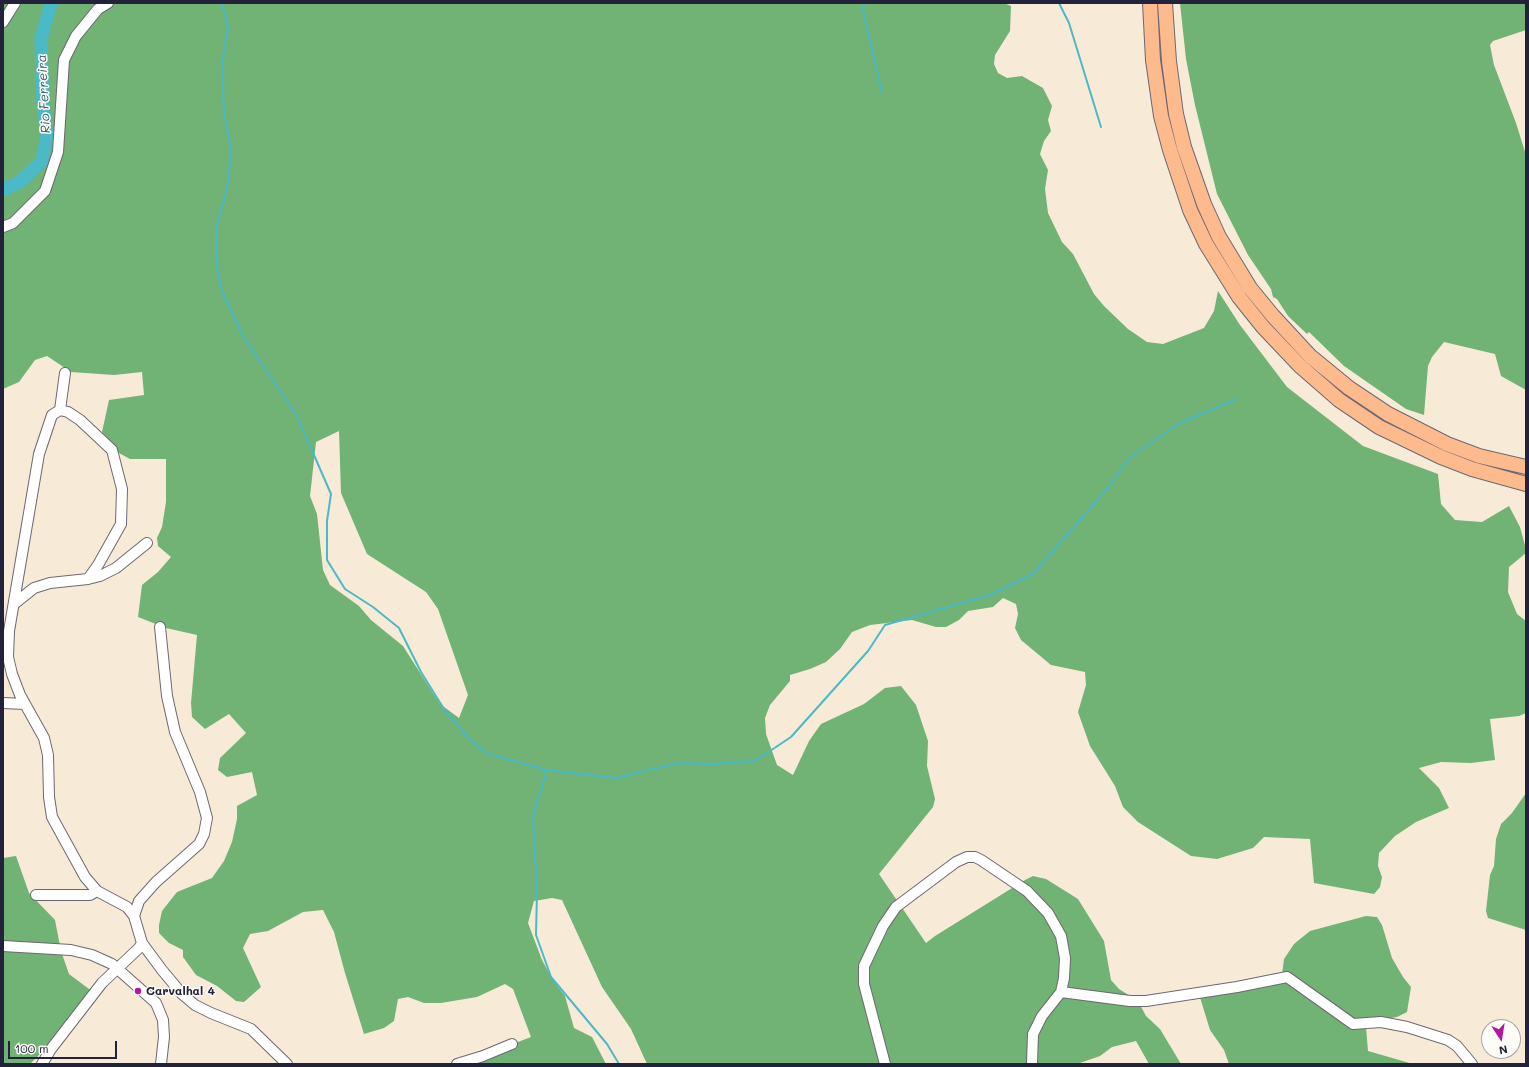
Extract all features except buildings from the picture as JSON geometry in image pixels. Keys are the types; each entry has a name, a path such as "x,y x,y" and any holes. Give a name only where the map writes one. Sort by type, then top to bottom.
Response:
{"highway":[{"path":"1150,3 1153,60 1161,116 1187,202 1206,244 1239,297 1263,327 1300,366 1339,400 1379,427 1441,457 1472,469 1526,484"},
{"path":"1165,3 1169,61 1179,127 1184,147 1204,204 1219,237 1250,288 1273,316 1310,356 1350,388 1388,414 1447,444 1479,456 1526,467"}],"street":[{"path":"3,22 15,3"},
{"path":"3,227 13,223 45,191 58,152 64,60 76,36 98,9 108,3"},
{"path":"60,410 65,373"},
{"path":"88,579 98,565 121,524 122,489 112,450 80,420 68,412 60,410 52,415 39,454 9,631 8,657 12,674 25,704 44,738 48,755 49,797 52,817 85,877 97,891 127,907 134,916 142,942 182,994 195,1005 251,1029 286,1064"},
{"path":"14,604 34,588 50,583 88,579 100,576 116,568 147,543"},
{"path":"134,916 140,901 156,882 199,844 204,834 207,818 200,792 175,732 167,696 160,627"},
{"path":"3,703 25,704"},
{"path":"885,1064 864,984 864,966 883,926 896,907 956,862 967,857 975,857 1027,891 1048,913 1061,936 1064,958 1064,978 1061,992 1042,1016 1033,1034 1032,1064"},
{"path":"36,895 90,895 97,891"},
{"path":"42,1064 55,1043 102,983 139,948 142,942"},
{"path":"3,946 70,950 92,955 117,968 156,1003 163,1020 164,1037 161,1064"},
{"path":"1061,992 1130,1002 1146,1001 1237,987 1287,977 1353,1024 1372,1022 1407,1027 1448,1040 1457,1046 1472,1064"},
{"path":"457,1064 483,1056 512,1044"}],"green space":[{"path":"3,3 1004,3 1011,6 1010,31 995,55 994,64 998,73 1007,78 1022,76 1043,88 1052,106 1048,120 1051,131 1044,141 1040,154 1048,170 1045,189 1048,213 1062,242 1073,254 1094,294 1104,306 1128,329 1147,342 1163,344 1204,328 1214,311 1218,291 1240,325 1287,387 1363,446 1438,474 1441,504 1455,520 1482,522 1509,506 1520,527 1526,549 1526,553 1509,567 1508,592 1517,614 1526,621 1526,713 1519,716 1490,719 1495,760 1471,763 1441,762 1419,768 1439,788 1449,808 1416,822 1395,836 1379,853 1378,866 1382,877 1380,887 1374,894 1314,883 1310,839 1264,837 1253,848 1217,859 1191,856 1138,822 1123,807 1115,786 1090,746 1078,712 1086,685 1085,672 1051,665 1021,640 1015,628 1018,614 1016,604 1003,598 993,607 968,611 959,620 946,627 936,627 912,620 870,625 852,632 840,649 826,662 790,675 790,681 770,705 765,718 766,734 777,765 793,775 809,741 821,724 864,704 885,688 901,686 916,705 928,741 927,766 935,799 933,807 879,874 926,943 1025,880 1033,876 1046,879 1078,899 1104,941 1111,980 1119,989 1138,1001 1146,1016 1160,1029 1181,1064 1149,1064 1136,1041 1112,1047 1100,1056 1077,1064 647,1064 631,1029 602,987 562,900 552,898 534,901 528,923 542,960 553,980 565,996 574,1028 592,1037 606,1064 471,1064 497,1050 531,1037 513,989 505,984 477,997 441,1003 424,1003 408,997 398,999 394,1021 384,1028 364,1034 334,932 323,910 303,912 268,931 250,934 243,948 261,987 244,1002 236,1001 217,986 196,975 183,957 183,950 169,943 159,933 162,911 177,892 212,878 224,861 232,842 237,819 237,806 257,795 252,772 227,777 218,770 220,758 246,733 229,714 205,729 192,717 191,703 197,635 166,628 138,617 142,585 158,572 171,557 158,546 157,538 162,527 166,502 166,459 130,459 119,453 102,432 109,400 144,395 142,372 114,375 71,372 47,356 35,360 19,382 3,389","holes":["339,431 341,493 367,554 426,592 438,609 468,695 459,718 440,704 403,646 371,620 359,606 330,585 323,570 317,514 310,496 316,442"]},
{"path":"1180,3 1526,3 1526,30 1493,41 1490,45 1494,65 1516,123 1526,155 1526,390 1501,376 1495,354 1444,342 1432,357 1428,366 1424,415 1406,409 1344,366 1309,332 1307,334 1288,316 1277,299 1273,297 1271,289 1248,255 1217,194 1195,105 1186,59"},
{"path":"1526,793 1526,930 1488,918 1486,911 1490,875 1494,866 1496,839 1501,824 1512,813"},
{"path":"16,856 29,893 55,920 61,951 69,974 93,992 48,1046 30,1064 3,1064 3,858"},
{"path":"1366,916 1377,917 1382,925 1392,958 1403,977 1411,987 1407,1012 1397,1017 1369,1022 1366,1027 1368,1051 1413,1064 1229,1064 1224,1050 1210,1030 1199,994 1282,975 1284,959 1294,944 1310,931"}],"waterway":[{"name":"Rio Ferreira","path":"3,190 20,182 42,161 47,135 43,105 41,39 51,3"},
{"path":"222,3 228,28 222,64 224,112 231,150 227,189 216,229 216,261 222,291 242,334 297,416 331,494 327,521 327,560 345,589 373,607 399,628 421,672 444,709 470,740 489,754 547,770 533,816 537,891 536,935 551,977 607,1044 619,1064"},
{"path":"864,3 863,10 882,93"},
{"path":"1059,3 1069,23 1101,127"},
{"path":"547,770 616,778 678,763 713,764 755,761 791,737 868,651 885,625 990,595 1033,574 1107,489 1130,457 1178,424 1236,399"}],"place":[{"name":"Carvalhal 4","path":"138,991"}]}
